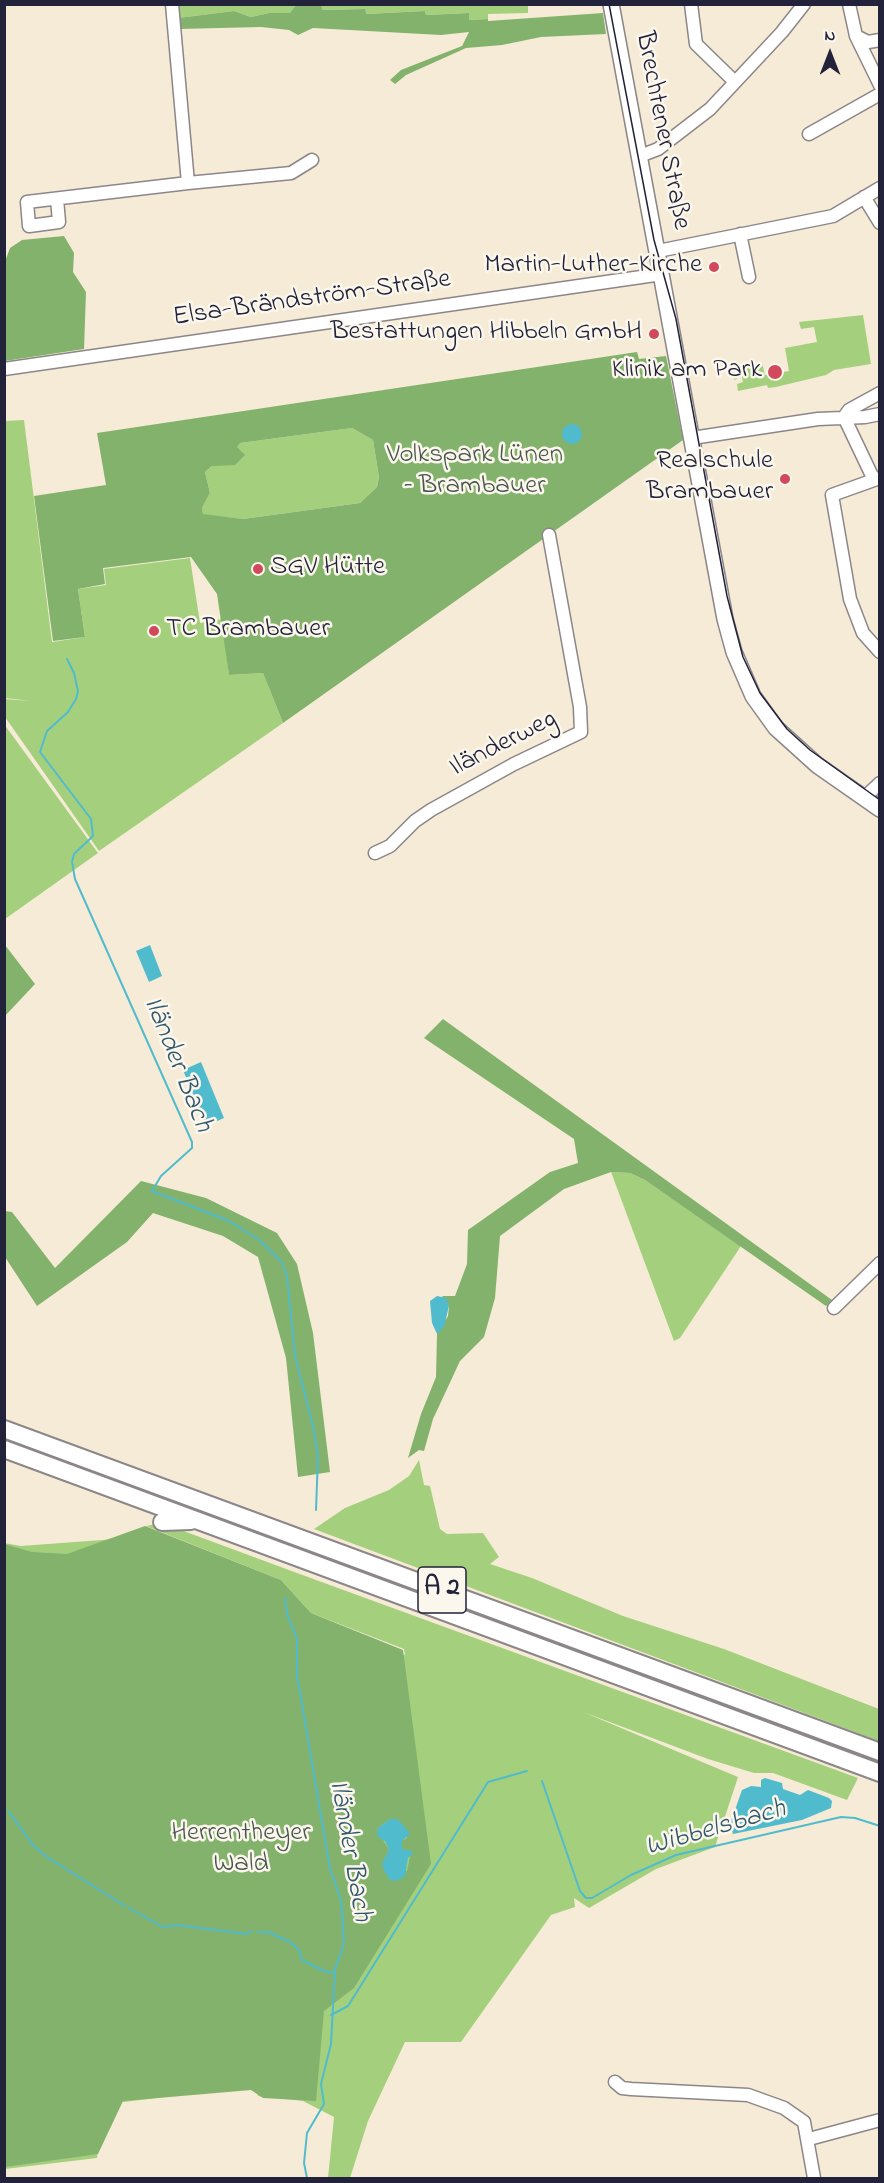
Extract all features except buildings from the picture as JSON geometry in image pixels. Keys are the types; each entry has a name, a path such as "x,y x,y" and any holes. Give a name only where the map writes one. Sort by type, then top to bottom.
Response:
{"highway":[{"name":"A 2","path":"4,1429 879,1752"},
{"name":"A 2","path":"4,1449 879,1773"},
{"path":"162,1522 197,1520"}],"main road":[{"name":"Brechtener Straße","path":"611,4 727,630 746,683 762,710 786,739 817,765 879,809"}],"street":[{"path":"172,4 188,183"},
{"path":"691,4 696,44 735,82"},
{"path":"640,156 658,149 710,109 804,4"},
{"path":"849,4 856,36 879,85"},
{"path":"856,36 868,42 879,40"},
{"path":"809,134 879,94"},
{"path":"57,199 291,172 312,160"},
{"path":"658,251 833,216 879,188"},
{"path":"864,197 879,223"},
{"path":"740,234 749,278"},
{"name":"Elsa-Brändström-Straße","path":"4,369 662,274"},
{"path":"844,417 849,410 878,394"},
{"path":"692,438 879,414"},
{"path":"844,417 877,479 832,495 850,599 863,633 879,652"},
{"name":"Iländerweg","path":"375,853 390,846 415,821 431,810 514,764 581,732 580,707 549,535"},
{"path":"864,798 879,783"},
{"path":"834,1308 879,1263"},
{"path":"615,2082 622,2088 630,2089 748,2095 776,2105 804,2122 809,2139 814,2178"},
{"path":"809,2139 879,2120"}],"green space":[{"path":"297,4 321,5 322,10 365,9 366,14 425,11 426,15 469,13 469,20 488,19 488,21 603,13 606,34 541,37 502,45 466,48 406,75 395,84 390,80 401,70 462,46 469,32 441,35 313,28 298,35 289,30 261,27 179,29 178,18 234,11 251,17 269,13 290,13"},
{"path":"528,4 528,13 488,14 488,19 469,20 468,13 426,15 425,11 365,14 365,9 321,10 321,5"},
{"path":"177,5 297,5 290,13 269,13 251,17 234,11 178,18"},
{"path":"64,236 74,253 73,272 86,292 84,349 5,361 4,264 10,248 22,240"},
{"path":"863,315 871,364 834,370 826,375 776,387 768,388 767,385 738,391 737,384 743,382 741,373 736,373 737,379 734,380 732,368 762,363 765,375 789,371 785,348 817,342 814,327 801,329 799,322"},
{"name":"Volkspark Lünen – Brambauer","path":"637,352 639,359 666,356 683,440 283,723 263,673 229,675 217,594 191,557 103,568 105,584 78,589 85,637 53,641 34,496 106,485 97,433","holes":["352,428 373,440 379,477 377,487 360,503 243,519 203,514 202,508 210,493 205,472 212,466 235,465 245,455 237,447 240,443"]},
{"path":"24,420 52,642 85,637 78,589 106,585 104,569 190,558 200,623 222,619 229,675 263,673 283,723 99,851 5,717 5,699 31,701 5,698 4,421"},
{"path":"352,428 373,440 379,477 377,487 360,503 243,519 203,515 202,508 210,493 205,472 240,443"},
{"path":"4,724 98,853 5,919 4,919"},
{"path":"5,945 35,984 4,1016"},
{"path":"443,1019 832,1300 826,1306 645,1180 630,1173 611,1172 564,1189 500,1236 495,1298 484,1337 460,1361 433,1419 424,1451 419,1450 408,1458 421,1414 436,1377 437,1334 448,1316 449,1306 442,1296 455,1296 467,1264 468,1230 550,1172 578,1163 574,1139 424,1038"},
{"path":"611,1172 630,1173 645,1180 741,1246 680,1338 674,1341"},
{"path":"141,1181 206,1198 277,1233 297,1264 313,1333 330,1472 298,1477 286,1358 258,1257 223,1236 153,1213 127,1242 37,1306 5,1257 5,1211 12,1212 55,1268"},
{"path":"419,1460 424,1485 430,1486 440,1529 447,1534 483,1533 499,1557 490,1564 532,1578 623,1616 724,1649 879,1709 879,1741 314,1529 345,1508 389,1490 409,1476"},
{"name":"Herrentheyer Wald","path":"162,1523 858,1778 847,1800 773,1773 754,1773 708,1759 583,1712 738,1777 715,1847 656,1869 589,1908 574,1898 575,1907 551,1915 461,2042 405,2042 368,2121 350,2178 328,2178 334,2117 303,2101 258,2096 257,2086 124,2102 103,2100 97,2158 5,2169 4,1543 21,1546 129,1538 298,1621 405,1655 404,1649 311,1613 281,1580 146,1526"},
{"name":"Herrentheyer Wald","path":"145,1526 281,1580 311,1613 403,1650 431,1864 354,1988 324,2011 316,2101 263,2098 251,2090 123,2101 98,2154 5,2167 4,1544 32,1552 67,1554","holes":["390,1819 405,1827 407,1838 402,1841 402,1850 411,1851 407,1871 383,1865 389,1850 377,1829"]}],"water":[{"path":"568,424 576,424 582,430 582,438 576,444 568,444 562,438 562,430"},
{"path":"150,945 162,976 149,982 136,951"},
{"path":"201,1062 224,1118 206,1126 183,1070"},
{"path":"437,1296 446,1298 449,1306 444,1327 437,1334 432,1323 430,1301"},
{"path":"765,1778 782,1783 783,1789 800,1795 808,1790 829,1798 832,1801 831,1808 802,1820 733,1834 730,1824 742,1790 751,1786 761,1787 761,1780"},
{"path":"390,1819 397,1819 410,1834 402,1841 402,1849 411,1851 413,1854 408,1858 405,1876 397,1881 390,1880 384,1871 382,1864 389,1850 385,1841 378,1837 377,1829"}],"waterway":[{"name":"Iländer Bach","path":"67,659 74,673 78,691 76,699 68,712 47,731 40,752 91,819 93,836 74,854 72,862 75,879 192,1142 192,1148 161,1176 152,1191 229,1221 259,1240 281,1261 287,1276 295,1356 313,1426 318,1456 316,1510"},
{"name":"Iländer Bach","path":"285,1598 287,1614 297,1639 297,1675 330,1869 341,1900 344,1944 335,1969 331,2044 321,2084 324,2104 307,2133 304,2163 307,2178"},
{"name":"Wibbelsbach","path":"331,2015 348,2006 488,1782 527,1771"},
{"name":"Wibbelsbach","path":"542,1781 580,1891 586,1898 592,1898 631,1875 676,1855 841,1817 855,1818 880,1826"},
{"path":"9,1812 33,1845 47,1857 125,1906"},
{"path":"129,1908 163,1927 178,1925 247,1934 252,1931"},
{"path":"258,1932 268,1932 290,1942 299,1950 302,1960 324,1971 335,1973"}],"tram line":[{"path":"609,4 654,240 676,319 727,596 743,657 760,693 787,729 810,750 880,800"}],"place":[{"name":"Martin-Luther-Kirche","path":"714,267"},
{"name":"Bestattungen Hibbeln GmbH","path":"654,334"},
{"name":"Klinik am Park","path":"775,372"},
{"name":"Realschule Brambauer","path":"785,479"},
{"name":"SGV Hütte","path":"258,569"},
{"name":"TC Brambauer","path":"154,631"}]}
